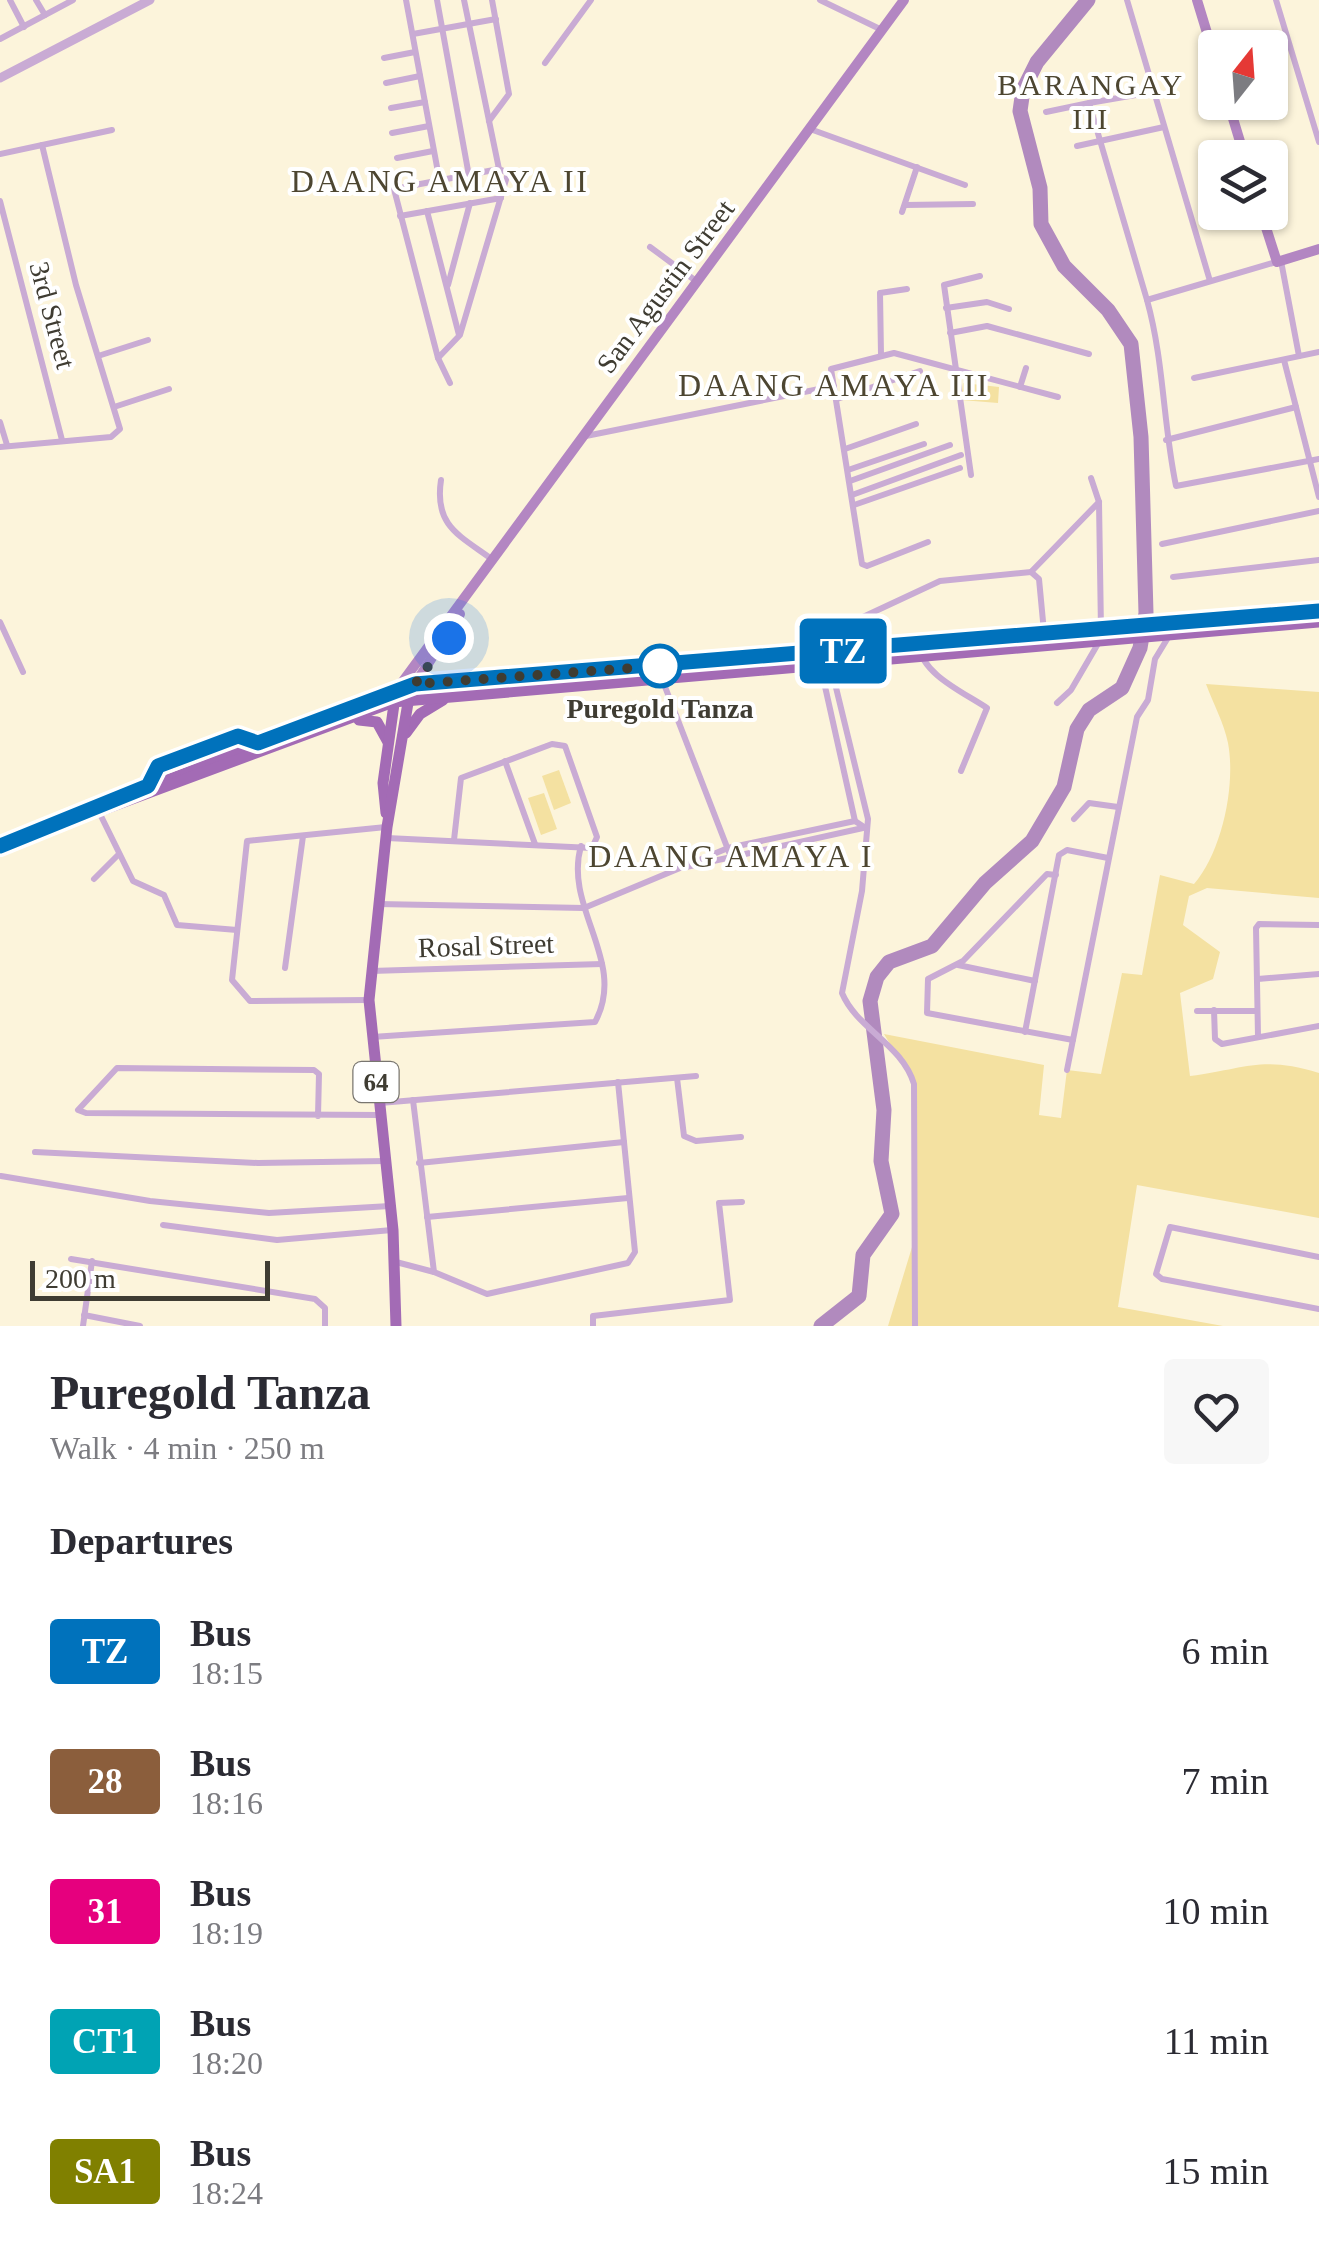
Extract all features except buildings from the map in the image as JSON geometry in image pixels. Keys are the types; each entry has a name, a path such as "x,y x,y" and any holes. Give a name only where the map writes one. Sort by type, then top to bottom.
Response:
{"main road":[{"name":"San Agustin Street","path":"398,688 466,602 580,438 904,0"},
{"path":"1197,0 1206,30"},
{"path":"1268,230 1279,262 1319,250"},
{"name":"San Agustin Street","path":"415,684 449,638 466,602"},
{"path":"1162,630 1319,610"},
{"path":"0,846 415,684 660,671 1117,633 1319,622"},
{"path":"0,846 100,814 393,702 660,671"},
{"name":"64","path":"394,745 415,684"},
{"name":"64","path":"396,1326 394,1230 369,1000 394,745 393,702 398,688"},
{"path":"350,720 376,722 394,745 420,714 450,696"}],"street":[{"path":"10,0 24,26"},
{"path":"36,0 45,15"},
{"path":"0,28 2,38 74,0"},
{"path":"0,78 150,0"},
{"path":"406,0 440,182"},
{"path":"437,0 468,176"},
{"path":"464,0 499,169"},
{"path":"488,122 509,94 492,0"},
{"path":"545,62 590,0"},
{"path":"820,0 838,4 882,30"},
{"path":"1127,0 1210,281"},
{"path":"1276,0 1319,142"},
{"path":"413,34 496,19"},
{"path":"384,58 415,52"},
{"path":"386,83 420,76"},
{"path":"1046,112 1153,92"},
{"path":"391,108 425,102"},
{"path":"1089,103 1161,352 1166,440 1176,486 1315,459"},
{"path":"392,133 430,126"},
{"path":"1077,146 1164,127"},
{"path":"0,154 112,130"},
{"path":"810,130 965,185"},
{"path":"0,422 3,446 111,437 120,429 42,145"},
{"path":"397,158 433,152"},
{"path":"917,167 903,208 973,204"},
{"path":"438,358 460,336 508,174 499,169 394,189 438,358 450,383"},
{"path":"400,216 500,198"},
{"name":"3rd Street","path":"0,201 62,440"},
{"path":"448,286 470,203"},
{"path":"426,210 460,336"},
{"path":"650,247 696,281"},
{"path":"1147,300 1279,262 1300,356"},
{"path":"971,474 944,284 980,276"},
{"path":"882,356 880,292 907,289"},
{"path":"946,308 987,302 1009,309"},
{"path":"950,332 987,326 1089,354"},
{"path":"98,356 148,340"},
{"path":"1194,378 1319,352"},
{"path":"928,542 864,566 831,369 894,353 1058,397"},
{"path":"1284,360 1315,459 1319,496"},
{"path":"1020,386 1026,368"},
{"path":"836,399 920,372"},
{"path":"580,438 834,386"},
{"path":"114,407 170,390"},
{"path":"1166,440 1296,407"},
{"path":"844,449 916,424"},
{"path":"848,470 924,444"},
{"path":"850,481 950,445"},
{"path":"852,494 961,455"},
{"path":"854,505 960,468"},
{"path":"1057,702 1071,690 1101,635 1098,502 1091,478"},
{"path":"441,480 437,505 450,528 494,561"},
{"path":"849,655 846,633 850,623 940,581 1031,572 1098,502"},
{"path":"1162,544 1319,511"},
{"path":"1173,578 1319,560"},
{"path":"1031,572 1039,579 1044,640"},
{"path":"0,622 24,672"},
{"path":"1067,1070 1137,717 1148,700 1162,630"},
{"path":"919,650 932,670 987,708 961,771"},
{"path":"826,657 822,674 855,821 864,827"},
{"path":"826,657 836,672 868,819 864,827 862,891 841,982 854,1012 906,1064 914,1084 915,1326"},
{"path":"660,671 732,860"},
{"path":"369,1000 250,1001 232,980 247,841 386,832 454,840 592,848 597,837 565,746 552,744 460,778 454,840"},
{"path":"504,761 534,844"},
{"path":"1074,819 1089,803 1118,807"},
{"path":"100,814 132,880 164,895 169,914 178,925 237,930"},
{"path":"378,904 584,908 728,848 855,821"},
{"path":"672,869 856,833 864,827"},
{"path":"285,968 303,836"},
{"path":"372,1037 588,1026 599,1014 606,982 574,872 581,846"},
{"path":"1025,1032 1062,851 1108,858"},
{"path":"94,879 118,855"},
{"path":"1056,875 1047,874 958,965 928,979 927,1013 1073,1040"},
{"path":"1258,1036 1259,924 1319,926"},
{"name":"Rosal Street","path":"370,971 602,964"},
{"path":"958,965 1035,981"},
{"path":"1258,979 1319,974"},
{"path":"1214,1010 1217,1042 1319,1026"},
{"path":"1197,1011 1257,1011"},
{"path":"318,1116 319,1074 314,1070 117,1068 78,1110 318,1116 379,1109 413,1100 696,1076"},
{"path":"677,1078 684,1136 696,1141 740,1137"},
{"path":"396,1262 434,1272 486,1294 628,1264 635,1252 618,1082"},
{"path":"413,1100 434,1272"},
{"path":"419,1163 624,1142"},
{"path":"35,1152 258,1163 386,1161"},
{"path":"1,1176 150,1201 269,1213 391,1206"},
{"path":"427,1217 628,1198"},
{"path":"593,1326 593,1316 730,1300 719,1202 742,1202"},
{"path":"163,1225 276,1240 394,1230"},
{"path":"1319,1257 1170,1227 1156,1274 1162,1279 1319,1309"},
{"path":"70,1260 314,1300 325,1308 325,1326"},
{"path":"83,1326 92,1262"},
{"path":"84,1315 140,1326"}],"shaded area":[{"path":"963,383 999,387 998,403 961,400"},
{"path":"1206,684 1319,692 1319,898 1207,888 1189,896 1183,925 1220,952 1213,979 1180,993 1190,1076 1268,1064 1319,1073 1319,1218 1137,1185 1118,1307 1223,1326 888,1326 916,1234 914,1084 884,1034 1044,1065 1039,1115 1061,1118 1067,1070 1101,1074 1122,973 1142,975 1160,875 1194,884 1219,836 1228,798 1230,760 1224,728"},
{"path":"559,770 571,803 554,810 542,776"},
{"path":"544,793 557,829 541,835 528,798"}],"waterway":[{"path":"821,1326 859,1296 863,1255 892,1214 881,1161 884,1110 870,1001 877,977 889,962 932,946 985,883 1032,841 1064,787 1077,729 1089,710 1122,688 1140,648 1146,613 1141,437 1131,344 1108,310 1064,266 1041,224 1040,188 1020,111 1023,90 1037,62 1088,0"}],"bus line":[{"name":"TZ","path":"0,846 20,834 148,786 158,766 238,736 258,743 415,684 1319,611"}],"place":[{"name":"Puregold Tanza","path":"660,666"}],"district":[{"name":"BARANGAY III","path":"1091,102"},
{"name":"DAANG AMAYA II","path":"440,181"},
{"name":"DAANG AMAYA III","path":"834,385"},
{"name":"DAANG AMAYA I","path":"731,856"}],"route":[{"path":"449,638 415,684 660,666"}]}
